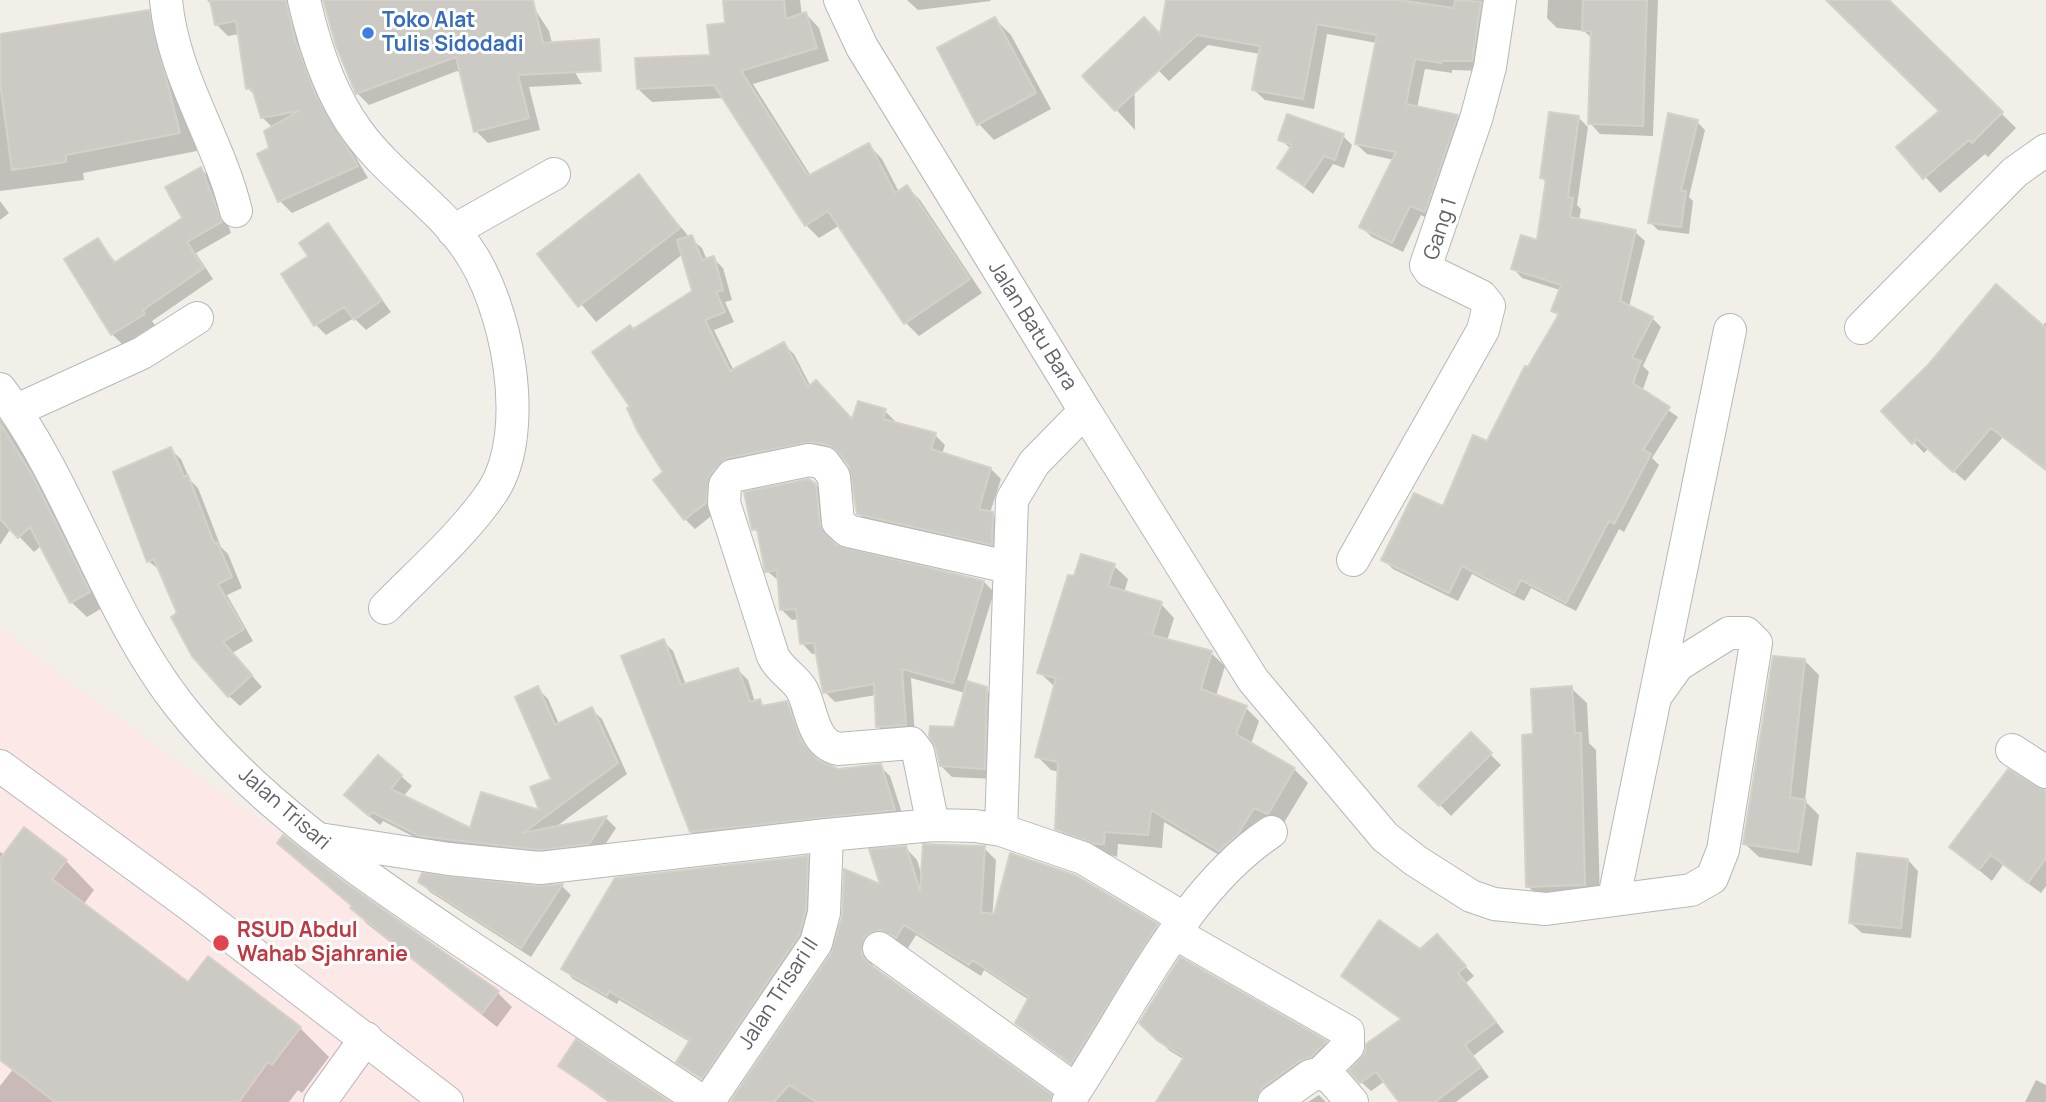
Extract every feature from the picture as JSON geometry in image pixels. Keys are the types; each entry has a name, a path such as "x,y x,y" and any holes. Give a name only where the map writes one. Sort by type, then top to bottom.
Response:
{"street":[{"path":"166,0 183,76 221,164 236,211"},
{"path":"304,0 333,85 358,131 467,246 492,293 508,363 513,413 510,441 505,467 494,490 385,608"},
{"name":"Jalan Batu Bara","path":"840,0 862,47 1085,411 1034,463 1017,488 1010,511 1001,830"},
{"name":"Gang 1","path":"1353,560 1458,378 1488,319 1487,300 1430,271 1426,265 1476,119 1490,67 1500,0"},
{"path":"1861,328 2015,172 2046,150"},
{"path":"453,231 554,174"},
{"path":"9,400 142,353 197,318"},
{"path":"1614,898 1730,330"},
{"name":"Jalan Trisari","path":"9,400 61,489 127,622 178,704 241,772 314,838 385,889 705,1102"},
{"path":"1085,411 1253,680 1385,837 1471,896 1494,904 1546,909 1690,890 1712,878 1723,850 1756,643 1745,633 1729,633 1678,665 1655,697"},
{"path":"933,825 918,752 911,743 838,749 827,745 820,737 801,689 782,671 773,656 724,503 725,485 732,476 809,460 824,463 830,470 835,486 838,522 848,531 1008,567"},
{"path":"2012,750 2046,772"},
{"path":"0,766 366,1038 427,1096"},
{"path":"314,838 449,859 540,868 933,825 1001,830 1083,858 1180,926 1348,1032 1349,1046 1321,1073 1310,1076 1274,1102"},
{"path":"879,948 1072,1096 1180,926 1226,867 1271,831"},
{"name":"Jalan Trisari II","path":"705,1102 816,943 824,913 827,835"},
{"path":"320,1102 366,1038"},
{"path":"1321,1073 1331,1078 1352,1102"}],"shaded area":[{"name":"RSUD Abdul Wahab Sjahranie","path":"0,627 26,650 208,784 675,1102 0,1102"}],"building":[{"path":"210,0 286,0 295,40 315,93 358,166 278,202 257,154 269,148 264,131 299,111 261,118 252,88 246,89 236,21 215,25"},
{"path":"323,0 533,0 543,43 599,39 601,71 518,75 529,118 474,132 456,57 356,94 336,46"},
{"path":"723,0 784,0 786,19 806,12 817,48 741,71 808,176 869,143 895,193 907,185 970,279 904,324 828,211 805,226 714,85 637,89 635,58 710,55 707,25 725,23"},
{"path":"1166,0 1397,0 1454,8 1455,0 1481,2 1472,61 1441,63 1415,59 1406,104 1458,115 1425,212 1410,206 1392,243 1359,227 1396,152 1355,144 1377,35 1317,24 1303,99 1252,90 1260,46 1197,35 1115,111 1082,76 1144,17 1160,34"},
{"path":"1583,0 1647,0 1643,126 1588,124 1591,31 1582,31"},
{"path":"1826,0 1889,0 2003,112 1972,143 1969,140 1923,179 1896,147 1939,111"},
{"path":"149,10 180,133 66,155 66,162 12,170 0,82 0,34"},
{"path":"995,17 1036,93 977,125 937,48"},
{"path":"1549,112 1579,116 1568,197 1573,198 1570,217 1636,230 1620,301 1653,317 1632,358 1641,361 1633,383 1670,407 1643,450 1651,454 1614,524 1609,521 1566,603 1521,580 1514,593 1462,566 1449,593 1381,560 1414,493 1443,506 1473,435 1487,441 1525,366 1528,367 1559,314 1551,311 1561,285 1511,269 1521,235 1537,240 1546,179 1540,178"},
{"path":"1668,113 1698,120 1681,191 1686,191 1681,227 1648,223"},
{"path":"1287,114 1344,134 1335,160 1324,156 1304,186 1277,168 1292,145 1278,140"},
{"path":"201,167 222,222 187,242 204,268 143,310 145,314 111,335 64,259 98,238 114,263 182,218 165,187"},
{"path":"639,174 680,228 578,307 537,254"},
{"path":"328,223 382,300 354,320 344,307 314,326 281,274 308,256 299,243"},
{"path":"692,235 702,260 714,256 723,290 716,292 725,312 705,320 730,371 784,342 808,387 816,380 852,419 858,401 886,409 883,419 936,433 931,449 991,468 979,509 993,512 992,545 857,514 849,466 838,452 828,445 812,442 727,458 710,474 706,503 684,520 653,480 663,472 638,432 627,408 630,407 592,352 630,325 633,329 692,291 677,240"},
{"path":"1996,284 2046,328 2046,470 1991,428 1953,472 1917,439 1912,444 1881,411 1928,365"},
{"path":"0,423 32,475 90,592 70,603 30,527 18,538 0,519"},
{"path":"171,447 184,477 188,475 214,543 217,542 232,577 218,584 244,629 223,642 252,675 228,697 192,656 171,617 177,613 154,559 147,562 113,472"},
{"path":"809,479 816,484 820,525 836,545 984,581 953,683 902,669 906,725 876,727 874,684 823,693 814,643 800,644 796,609 780,610 777,570 765,572 757,529 752,530 744,492"},
{"path":"1081,554 1115,564 1108,586 1162,602 1152,635 1212,651 1201,689 1247,706 1236,734 1295,768 1268,814 1254,808 1238,834 1219,851 1151,810 1148,835 1105,832 1104,844 1095,844 1055,829 1058,762 1035,757 1056,678 1037,673 1068,575 1074,576"},
{"path":"664,639 681,685 738,668 750,702 760,699 762,706 787,701 801,740 818,760 838,769 881,764 895,810 690,832 621,656"},
{"path":"1773,656 1805,659 1790,797 1806,800 1798,852 1743,844"},
{"path":"967,681 987,687 985,769 940,766 936,748 929,736 930,726 954,727"},
{"path":"538,686 555,725 592,707 618,763 523,833 607,816 589,844 540,850 420,836 372,812 369,816 344,795 378,755 402,775 391,789 470,828 481,792 539,810 530,787 551,779 515,697"},
{"path":"1572,686 1575,733 1581,733 1585,885 1526,887 1522,735 1533,734 1531,689"},
{"path":"1471,732 1492,753 1439,806 1418,786"},
{"path":"2008,769 2046,791 2046,858 2028,883 1991,855 1979,870 1949,847"},
{"path":"24,827 67,860 52,879 188,982 208,956 301,1027 272,1065 268,1062 239,1102 55,1102 0,1060 0,859"},
{"path":"283,835 340,879 499,991 482,1014 350,908 352,906 277,843"},
{"path":"923,844 985,846 981,912 994,914 1010,853 1075,875 1158,924 1071,1064 1015,1023 1029,997 972,960 969,965 904,925 896,938 880,930 871,932 864,938 862,955 868,963 1052,1095 1050,1102 817,1102 789,1085 774,1102 730,1102 831,953 842,917 844,869 880,884 869,849 906,846 920,891"},
{"path":"1857,853 1908,859 1901,928 1849,923"},
{"path":"808,856 806,910 799,935 702,1079 676,1062 690,1040 609,991 607,996 561,969 615,878"},
{"path":"422,873 538,886 563,884 521,948 418,882"},
{"path":"1379,920 1420,949 1437,934 1466,966 1458,973 1496,1022 1465,1045 1481,1067 1435,1102 1399,1102 1376,1072 1360,1083 1349,1071 1365,1053 1366,1044 1401,1019 1341,976"},
{"path":"1180,957 1327,1041 1311,1057 1299,1061 1263,1087 1256,1102 1156,1102 1184,1057 1158,1041 1139,1023"},
{"path":"576,1039 670,1102 611,1102 558,1066"}],"place":[{"name":"Toko Alat Tulis Sidodadi","path":"368,33"},
{"name":"RSUD Abdul Wahab Sjahranie","path":"221,943"}]}
